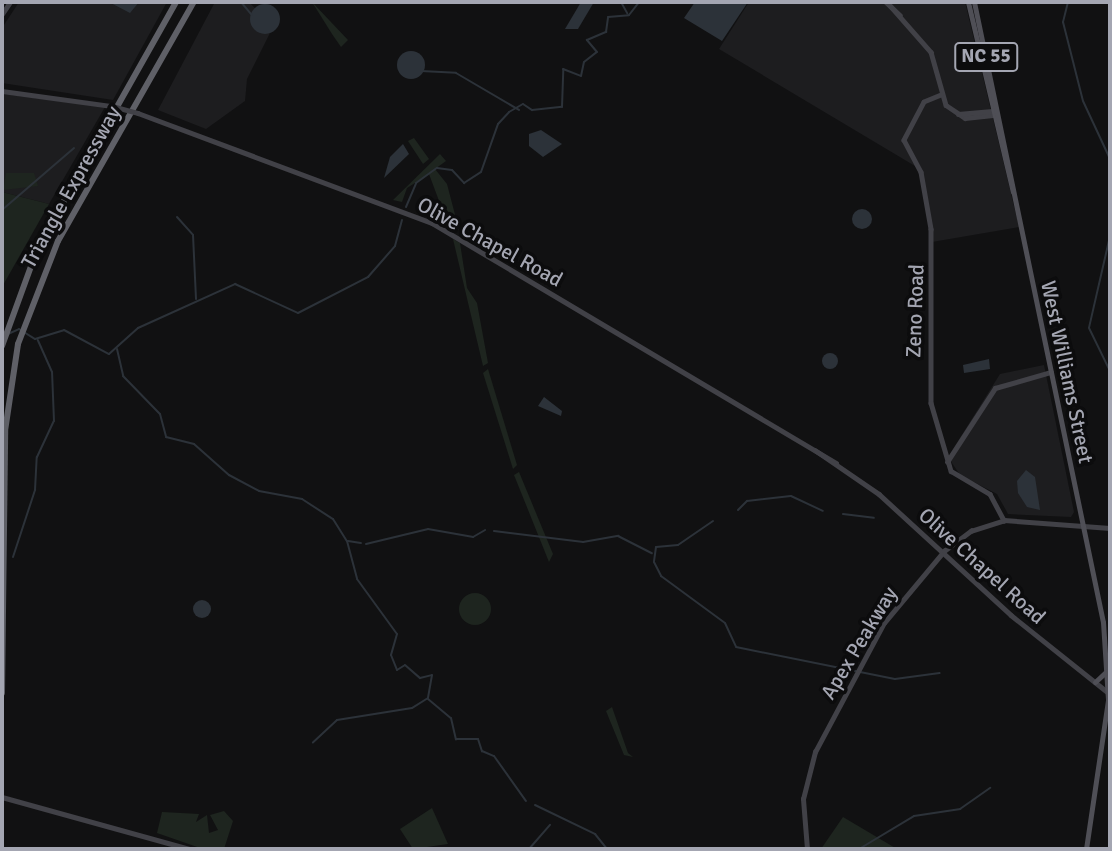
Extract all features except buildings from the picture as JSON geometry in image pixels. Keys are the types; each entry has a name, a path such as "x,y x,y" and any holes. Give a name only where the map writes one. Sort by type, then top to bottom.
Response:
{"highway":[{"name":"Triangle Expressway","path":"2,346 22,284 176,2"},
{"name":"Triangle Expressway","path":"2,693 7,402 34,293 194,2"}],"main road":[{"path":"2,13 10,2"},
{"path":"886,2 928,49 940,95 958,114 995,113"},
{"name":"West Williams Street","path":"968,2 1013,192 1083,523 1107,671 1109,693 1086,849"},
{"name":"West Williams Street","path":"974,2 995,113"},
{"name":"Olive Chapel Road","path":"2,91 45,93 138,113 432,223 836,463 944,551 1109,693"},
{"name":"Zeno Road","path":"940,95 924,102 904,140 923,178 931,229 929,380 947,462"},
{"path":"1004,520 994,497 959,480 947,462 995,388 1051,372"},
{"name":"Apex Peakway","path":"807,849 803,799 815,751 884,623 944,551 971,531 1004,520 1083,523 1110,528"},
{"path":"1095,682 1107,671"},
{"path":"2,797 190,849"}],"shaded area":[{"path":"19,2 167,2 113,100 2,83 2,28"},
{"path":"109,2 139,2 130,13"},
{"path":"215,2 249,2 273,27 247,79 245,101 206,129 158,110"},
{"path":"312,2 348,40 341,47 332,34"},
{"path":"581,2 594,2 578,29 565,29"},
{"path":"695,2 748,2 722,41 684,18"},
{"path":"749,2 965,2 1019,227 932,242 920,169 719,49"},
{"path":"265,4 276,8 280,19 276,30 265,34 254,30 250,19 254,8"},
{"path":"411,51 421,55 425,65 421,75 411,79 401,75 397,65 401,55"},
{"path":"2,94 105,107 49,204 2,192"},
{"path":"541,130 562,144 543,157 529,146 529,134"},
{"path":"414,138 429,159 423,164 408,141"},
{"path":"403,144 409,154 384,178 390,157"},
{"path":"440,154 446,161 435,169 447,184 459,230 448,225 429,174 407,188 402,202 393,200"},
{"path":"6,173 34,173 38,186 3,190"},
{"path":"2,192 49,204 2,287"},
{"path":"862,209 869,212 872,219 869,226 862,229 855,226 852,219 855,212"},
{"path":"453,239 460,243 467,288 477,303 488,363 483,366"},
{"path":"827,353 833,353 838,361 836,367 827,369 822,364 822,358"},
{"path":"989,359 990,369 964,373 963,365"},
{"path":"1044,365 1074,512 1071,517 1008,514 997,494 960,475 948,457 1000,374"},
{"path":"488,369 517,465 513,469 483,373"},
{"path":"544,397 562,411 561,416 538,406"},
{"path":"1026,470 1035,477 1040,510 1027,507 1018,493 1017,481"},
{"path":"519,472 553,554 549,562 514,475"},
{"path":"475,593 486,598 491,609 486,620 475,625 464,620 459,609 464,598"},
{"path":"198,600 206,600 211,609 209,616 198,618 193,613 193,605"},
{"path":"612,707 628,753 633,757 624,755 606,711"},
{"path":"432,808 448,844 413,849 400,829"},
{"path":"224,811 233,821 224,849 203,849 157,833 162,812 199,814 196,822 207,815 209,833 218,830 210,815"},
{"path":"843,817 897,849 821,849"}],"waterway":[{"path":"241,2 252,15"},
{"path":"621,2 627,13"},
{"path":"406,207 416,183 437,168 452,170 464,183 481,172 498,124 509,112 523,104 532,110 562,107 563,69 581,76 584,62 597,52 587,40 606,32 608,17 629,15 639,2"},
{"path":"1068,2 1063,22 1083,101 1110,159"},
{"path":"421,71 456,73 519,110"},
{"path":"2,210 74,148"},
{"path":"177,217 193,235 196,299"},
{"path":"8,334 19,329 35,339 64,330 109,354 138,328 235,284 298,313 368,277 395,246 402,220"},
{"path":"1110,236 1089,328 1110,371"},
{"path":"13,557 35,490 37,457 54,421 52,372 38,340"},
{"path":"117,349 123,376 160,414 166,437 194,444 229,475 259,491 302,499 333,519 347,541 357,579 397,634 391,655 397,670 405,665 420,678 432,675 428,698 412,708 337,720 313,742"},
{"path":"738,510 747,501 791,496 823,511"},
{"path":"843,514 874,518"},
{"path":"713,521 678,545 656,547 654,562 661,576 725,623 736,647 895,679 940,673"},
{"path":"366,544 428,529 473,537 485,530"},
{"path":"494,531 583,542 618,536 652,553"},
{"path":"348,541 361,543"},
{"path":"428,699 451,718 456,739 478,739 482,751 494,756 526,801"},
{"path":"859,849 914,816 960,809 990,788"},
{"path":"535,805 595,834 607,849"},
{"path":"529,849 550,825"}]}
